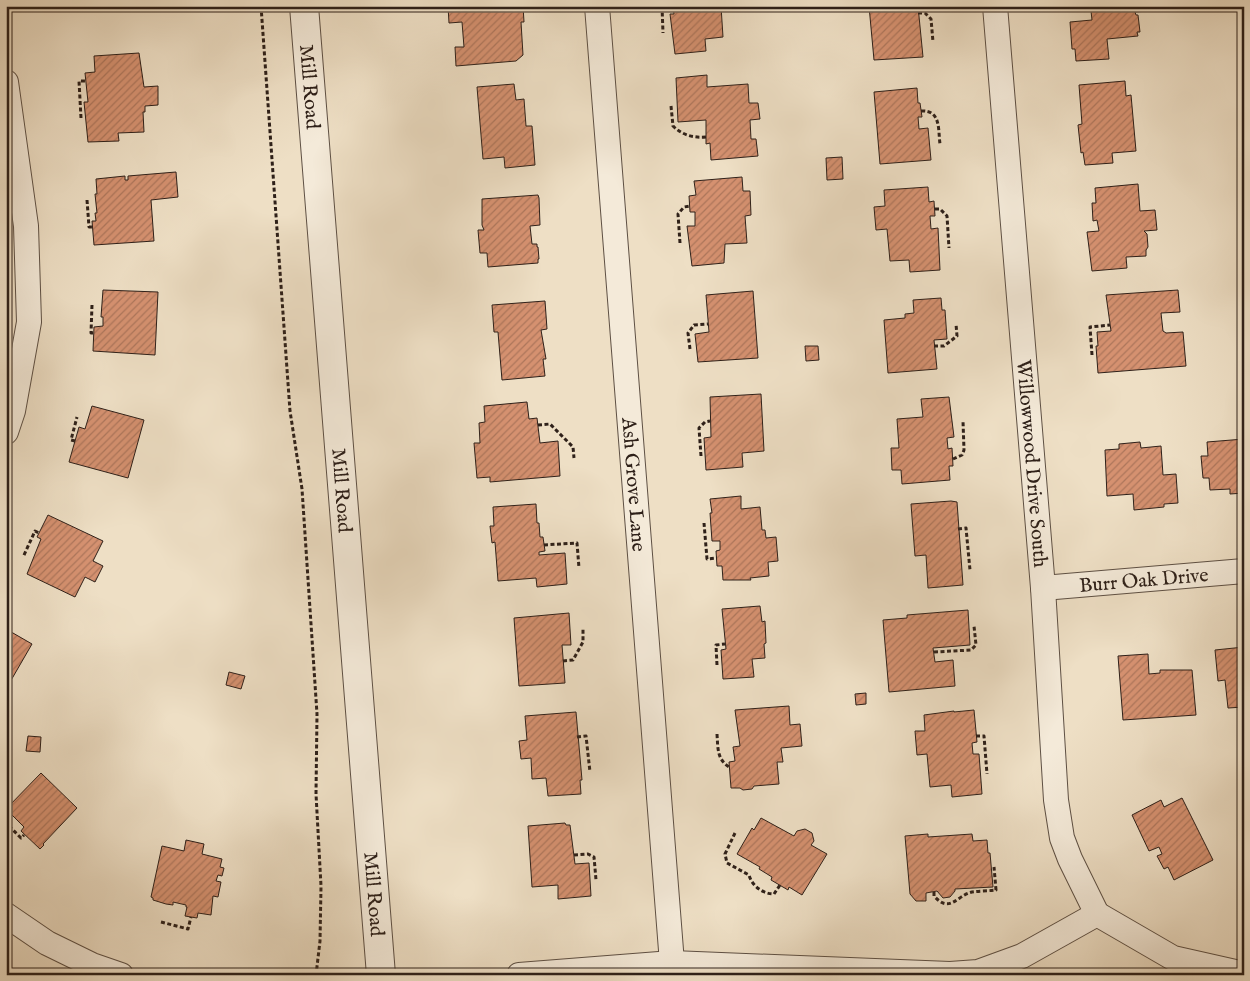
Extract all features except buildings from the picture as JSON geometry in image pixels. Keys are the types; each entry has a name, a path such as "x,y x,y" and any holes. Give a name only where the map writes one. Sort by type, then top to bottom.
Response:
{"street":[{"name":"Mill Road","path":"304,6 381,975"},
{"name":"Ash Grove Lane","path":"596,6 672,963"},
{"name":"Willowwood Drive South","path":"995,6 1043,588 1056,800 1062,838 1070,859 1097,914"},
{"path":"6,82 26,226 29,322 13,411 6,432"},
{"name":"Burr Oak Drive","path":"1043,588 1244,571"},
{"path":"519,975 672,963 924,974 978,972 1022,956 1097,914 1173,958 1244,974"},
{"path":"6,915 46,943 92,965 121,975"}],"path":[{"path":"261,6 290,411 302,489 317,714 316,794 321,886 320,941 316,975"},
{"path":"662,6 663,33"},
{"path":"918,13 925,13 931,19 933,42"},
{"path":"81,118 79,81 85,81"},
{"path":"671,106 673,126 680,132 696,138 706,137"},
{"path":"921,111 928,110 935,115 938,121 940,144"},
{"path":"87,200 89,227 92,227"},
{"path":"680,243 678,214 684,207 690,206"},
{"path":"935,209 940,208 947,216 949,248"},
{"path":"92,305 91,333 94,333"},
{"path":"690,349 688,333 694,325 708,324"},
{"path":"934,346 944,346 957,336 956,324"},
{"path":"1092,355 1090,327 1110,325"},
{"path":"75,441 71,440 77,417"},
{"path":"701,456 699,428 705,422 710,421"},
{"path":"953,459 962,455 964,450 963,421"},
{"path":"538,425 550,424 572,447 574,458"},
{"path":"704,523 706,559 717,558"},
{"path":"958,529 966,528 970,570"},
{"path":"24,555 35,532 39,533"},
{"path":"544,545 577,543 579,568"},
{"path":"934,652 971,650 976,645 974,626"},
{"path":"563,661 572,660 584,642 583,628"},
{"path":"717,665 716,644 725,644"},
{"path":"716,734 718,752 722,762 729,767"},
{"path":"578,737 586,736 590,772"},
{"path":"976,736 984,736 987,774"},
{"path":"9,826 21,838 24,834"},
{"path":"735,833 725,854 727,863 749,875 751,883 768,894 774,894 780,885"},
{"path":"574,855 588,854 594,857 596,880"},
{"path":"934,892 934,896 938,901 947,904 955,903 964,895 972,892 996,890 994,867"},
{"path":"161,922 188,929 191,917"}]}
